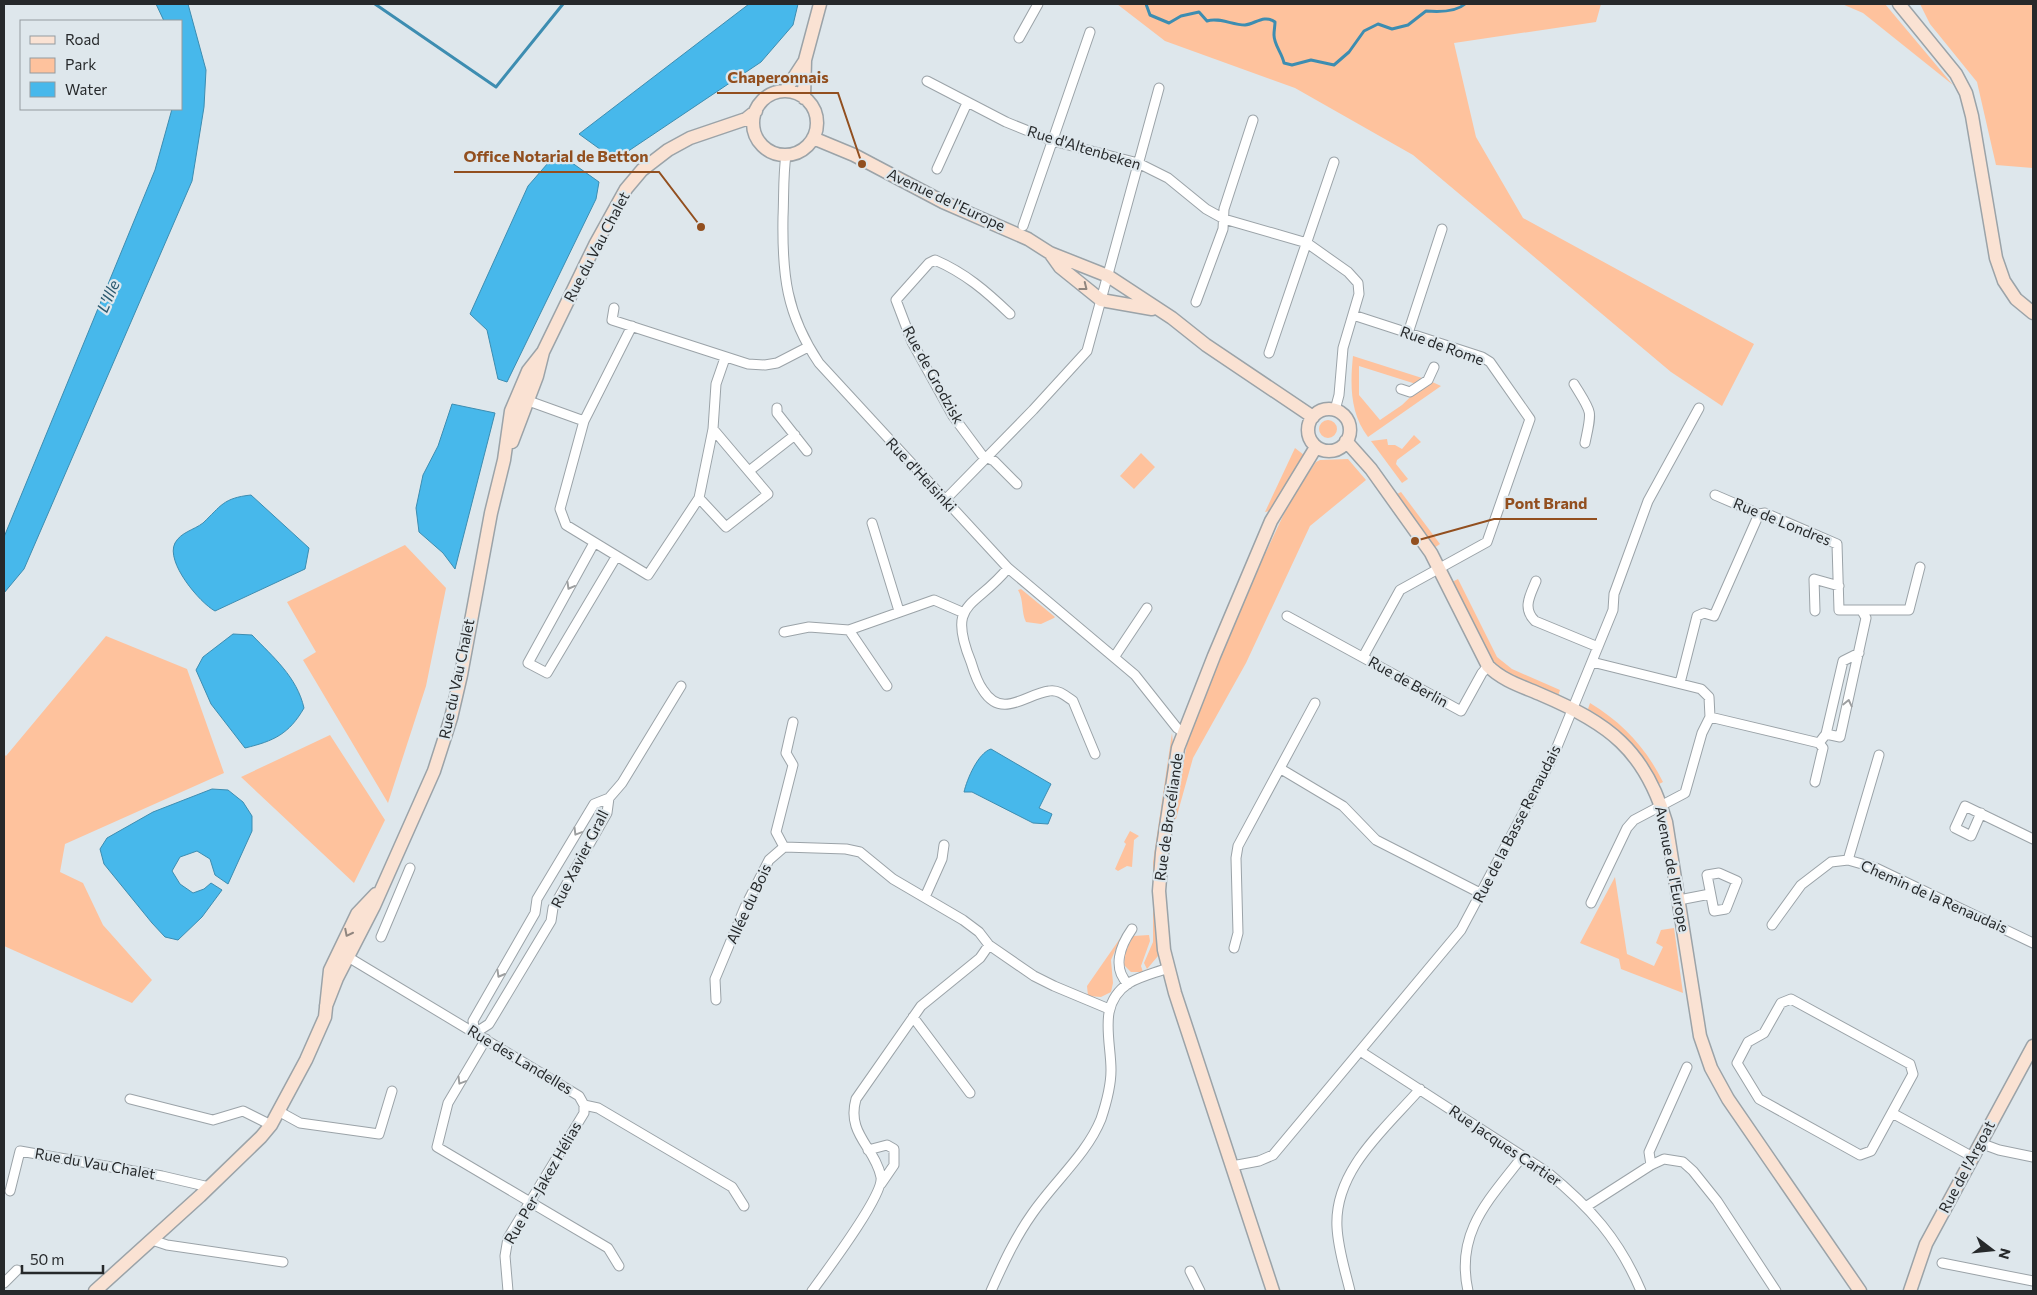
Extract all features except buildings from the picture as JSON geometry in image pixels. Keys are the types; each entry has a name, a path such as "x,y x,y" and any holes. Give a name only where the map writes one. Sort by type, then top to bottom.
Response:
{"street":[{"path":"804,98 805,60 820,4"},
{"path":"1019,38 1038,4"},
{"path":"1899,4 1956,74 1966,93 1972,116 1996,258 2008,287 2016,299 2033,313"},
{"path":"1023,226 1054,141 1090,32"},
{"path":"786,91 805,60"},
{"name":"Rue d'Altenbeken","path":"927,81 1006,122 1054,141 1138,163 1168,178 1206,209 1224,219 1307,244 1332,259 1356,280 1359,294 1341,354 1339,395 1335,410"},
{"path":"944,501 1087,351 1159,88"},
{"path":"786,91 804,98 812,106 816,116 817,128 813,138 806,147 797,153 786,155 773,153 763,146 756,135 753,123 756,111 768,96 786,91"},
{"path":"937,169 967,103"},
{"name":"Rue du Vau Chalet","path":"95,1291 262,1137 280,1112 319,1030 326,1006 330,970 343,954 357,914 381,889 434,771 452,718 490,513 504,460 512,411 522,399 528,371 543,352 595,244 626,189 642,170 668,150 719,128 746,119 756,111"},
{"path":"1196,302 1223,229 1224,209 1253,120"},
{"name":"Rue du Vau Chalet","path":"719,128 742,129 756,135"},
{"name":"Avenue de l'Europe","path":"813,138 854,155 943,202 1028,239 1050,253 1108,276 1172,318 1206,345 1313,417"},
{"name":"Rue d'Helsinki","path":"786,155 782,259 784,282 792,313 808,347 838,386 1008,568 1116,656 1142,682 1177,728 1183,732"},
{"path":"1269,353 1334,162"},
{"path":"1408,333 1442,229"},
{"name":"Avenue de l'Europe","path":"1050,253 1060,268 1102,300 1159,311"},
{"name":"Rue de Grodzisk","path":"1010,314 980,285 955,269 935,260 929,262 896,300 912,342 953,416 982,455 994,461 1017,484"},
{"path":"614,308 612,320 748,364 770,364 785,360 808,347"},
{"name":"Rue de Rome","path":"1353,315 1482,357 1490,362 1530,419 1487,542 1440,567"},
{"path":"632,326 584,421 560,509 566,524 616,557 648,575 699,498 713,429 716,384 725,358"},
{"path":"1402,389 1410,392 1428,380 1434,367"},
{"path":"1574,384 1590,409 1592,418 1585,443"},
{"path":"522,399 584,421"},
{"path":"777,408 776,413 807,451"},
{"name":"Rue de la Basse Renaudais","path":"1232,1166 1259,1161 1273,1155 1461,930 1482,894 1552,759 1613,610 1614,594 1648,501 1699,408"},
{"path":"1335,410 1348,421 1349,434 1346,442 1329,451 1316,447 1308,432 1313,417 1319,412 1335,410"},
{"path":"699,498 726,527 768,494 713,429"},
{"path":"749,471 795,435"},
{"name":"Avenue de l'Europe","path":"1346,442 1370,469 1440,567 1488,666 1503,678 1572,708 1605,727 1625,745 1643,770 1661,804 1679,900 1700,1036 1711,1068 1728,1099 1860,1291"},
{"name":"Rue de Brocéliande","path":"1273,1291 1168,968 1161,926 1160,871 1183,732 1271,521 1283,498 1316,447"},
{"name":"Rue de Londres","path":"1715,495 1759,514 1765,513 1837,544 1839,610 1909,610 1920,567"},
{"path":"1680,683 1697,616 1704,613 1714,616 1759,514"},
{"path":"872,522 900,611"},
{"path":"594,543 528,663 547,673 616,557"},
{"name":"Rue de Berlin","path":"1440,567 1400,590 1363,657 1461,711 1482,673 1488,666"},
{"path":"1008,568 964,613 960,626 962,640 980,684 986,695 994,701 1007,704 1027,700 1048,691 1056,691 1066,696 1072,701 1095,754"},
{"path":"1815,611 1814,579 1839,586"},
{"path":"1536,581 1527,606 1528,614 1536,621 1598,647"},
{"path":"784,632 808,627 849,630 934,600 964,613"},
{"path":"1116,656 1147,608"},
{"path":"1826,734 1840,737 1866,618 1862,611"},
{"path":"1287,616 1363,657"},
{"path":"849,630 887,686"},
{"path":"1819,743 1826,734 1843,662 1859,653"},
{"path":"1591,903 1628,828 1634,820 1657,809 1661,804 1685,793 1702,733 1710,717 1709,697 1701,689 1592,662"},
{"name":"Rue Xavier Grall","path":"609,798 607,813 552,908 551,921 489,1024 475,1033 474,1021 535,913 537,899 594,804 609,798 622,784 681,686"},
{"path":"1234,948 1238,933 1236,858 1238,846 1315,703"},
{"path":"1710,717 1819,743 1823,748 1815,782"},
{"path":"793,722 786,753 793,765 776,832 784,847 854,850 868,858 893,879 968,924 979,932 989,945 1054,986 1109,1009"},
{"path":"1848,860 1879,755"},
{"path":"1281,769 1343,806 1376,840 1482,894"},
{"path":"1981,813 2033,839"},
{"path":"925,897 942,860 944,845"},
{"name":"Allée du Bois","path":"716,1000 715,979 745,907 769,860 784,847"},
{"name":"Chemin de la Renaudais","path":"1772,926 1801,885 1830,862 1848,860 1876,868 2033,943"},
{"path":"381,937 410,868"},
{"path":"1719,873 1736,881 1726,909 1714,911 1710,894 1707,875 1719,873"},
{"path":"381,889 399,895"},
{"path":"1679,900 1710,894"},
{"name":"Rue Xavier Grall","path":"535,913 551,921"},
{"path":"1128,984 1118,966 1122,948 1132,929"},
{"path":"881,1184 880,1174 854,1123 852,1111 856,1099 913,1017 929,998 980,958 989,945"},
{"name":"Rue des Landelles","path":"343,954 579,1096 584,1105 595,1106 732,1187 744,1206"},
{"path":"991,1291 1011,1248 1031,1214 1088,1141 1100,1120 1107,1096 1111,1071 1107,1023 1109,1009 1118,993 1128,984 1168,968"},
{"path":"1792,999 1910,1064 1913,1074 1892,1113 1871,1152 1860,1154 1760,1099 1737,1063 1748,1042 1764,1033 1781,1003 1792,999"},
{"path":"913,1017 970,1093"},
{"path":"486,1039 448,1103 437,1147 608,1248 619,1266"},
{"name":"Rue de l'Argoat","path":"1910,1291 1926,1244 2033,1046"},
{"name":"Rue Jacques Cartier","path":"1360,1051 1547,1172 1587,1206 1622,1253 1641,1291"},
{"path":"1651,1165 1649,1152 1687,1067"},
{"path":"1350,1291 1339,1245 1337,1225 1342,1192 1350,1170 1420,1089"},
{"path":"280,1112 300,1124 379,1134 392,1091"},
{"path":"130,1099 212,1120 243,1111 270,1125"},
{"name":"Rue Per-Jakez Hélias","path":"508,1291 505,1247 508,1238 584,1113 584,1105"},
{"path":"1892,1113 1973,1157"},
{"path":"1980,1143 1999,1150 2033,1157"},
{"path":"812,1291 844,1249 894,1165 894,1149 887,1145 868,1150"},
{"name":"Rue du Vau Chalet","path":"10,1191 20,1151 210,1186"},
{"path":"1468,1291 1465,1258 1471,1229 1482,1209 1522,1157"},
{"path":"1587,1206 1651,1165 1664,1159 1683,1162 1693,1171 1717,1201 1776,1291"},
{"path":"152,1240 167,1245 283,1262"},
{"path":"1942,1264 2033,1280"},
{"path":"4,1283 17,1270"},
{"path":"1190,1271 1200,1291"}],"green space":[{"path":"1117,4 1601,4 1596,22 1454,43 1476,137 1523,218 1754,344 1722,406 1671,372 1413,155 1295,88 1165,41"},
{"path":"1842,4 1885,4 1953,85 1863,13"},
{"path":"1920,4 2033,4 2033,168 1996,165 1977,82 1930,24"},
{"path":"1353,356 1422,378 1416,384 1359,366 1359,395 1380,420 1402,405 1428,380 1441,386 1368,437 1358,418 1353,398"},
{"path":"1324,420 1332,420 1337,425 1335,436 1324,438 1319,433 1319,425"},
{"path":"1414,435 1421,442 1397,460 1396,464 1408,479 1402,483 1371,441 1387,439 1388,445 1395,445 1402,449"},
{"path":"1295,448 1304,455 1270,511 1265,512"},
{"path":"1141,453 1155,467 1134,489 1120,476"},
{"path":"1348,459 1366,480 1310,526 1246,663 1193,758 1176,819 1173,819 1189,733 1264,551 1266,552 1290,501 1316,462 1320,460"},
{"path":"1401,492 1440,544 1434,548 1407,511 1409,510 1397,494"},
{"path":"405,545 446,588 426,686 388,803 303,660 316,652 287,602"},
{"path":"1458,579 1497,657 1512,669 1560,690 1558,696 1506,674 1492,663 1452,582"},
{"path":"1021,589 1055,617 1041,624 1026,622 1018,590"},
{"path":"106,636 187,669 224,773 65,844 60,872 83,883 103,925 152,980 132,1003 4,946 4,754 6,756"},
{"path":"1590,703 1613,719 1632,737 1649,758 1663,782 1657,785 1620,734 1588,709"},
{"path":"1172,733 1173,744 1154,894 1158,956 1147,969 1144,963 1153,942 1153,862"},
{"path":"330,735 385,820 354,883 241,777"},
{"path":"1130,831 1139,836 1134,840 1132,867 1127,866 1118,871 1115,869 1126,844 1124,842"},
{"path":"1615,877 1627,954 1654,966 1663,947 1656,943 1661,930 1674,928 1683,993 1621,969 1619,959 1580,943"},
{"path":"1149,935 1150,941 1141,966 1143,972 1131,972 1124,965 1125,953 1133,936"},
{"path":"1121,937 1111,960 1113,983 1111,992 1101,997 1088,996 1087,986"}],"water":[{"name":"L'Ille","path":"156,4 188,4 206,70 204,107 192,181 24,569 4,593 4,537 155,170 172,110 182,110 182,20 164,20"},
{"path":"749,4 798,4 793,25 761,62 615,160 579,134"},
{"path":"558,157 568,160 599,182 596,199 507,382 498,379 487,330 470,314 528,186 548,163"},
{"path":"452,404 495,413 455,569 443,553 419,532 416,508 423,475 438,446"},
{"path":"251,495 309,548 305,569 215,611 201,600 179,571 173,551 175,543 184,534 203,523 223,504 234,498"},
{"path":"233,634 252,635 268,651 290,677 301,697 304,708 293,724 280,735 245,748 211,704 196,670 203,657"},
{"path":"991,749 1051,784 1039,808 1052,814 1048,824 1033,823 972,792 964,792 970,774 978,761 986,751"},
{"path":"212,789 228,790 243,802 252,816 252,831 228,884 215,875 210,859 197,851 180,857 172,871 180,884 193,893 204,889 211,883 222,890 202,917 178,940 165,937 104,864 100,849 107,838 153,812"}],"waterway":[{"path":"375,4 496,87 563,4"},
{"path":"1146,4 1150,15 1169,23 1181,16 1199,12 1207,21 1216,20 1240,25 1263,19 1271,20 1275,22 1274,39 1284,63 1292,65 1311,60 1334,65 1349,52 1364,31 1378,24 1392,29 1408,25 1426,11 1452,10 1465,4"}],"place":[{"name":"Chaperonnais","path":"862,164"},
{"name":"Office Notarial de Betton","path":"701,227"},
{"name":"Pont Brand","path":"1415,541"}]}
